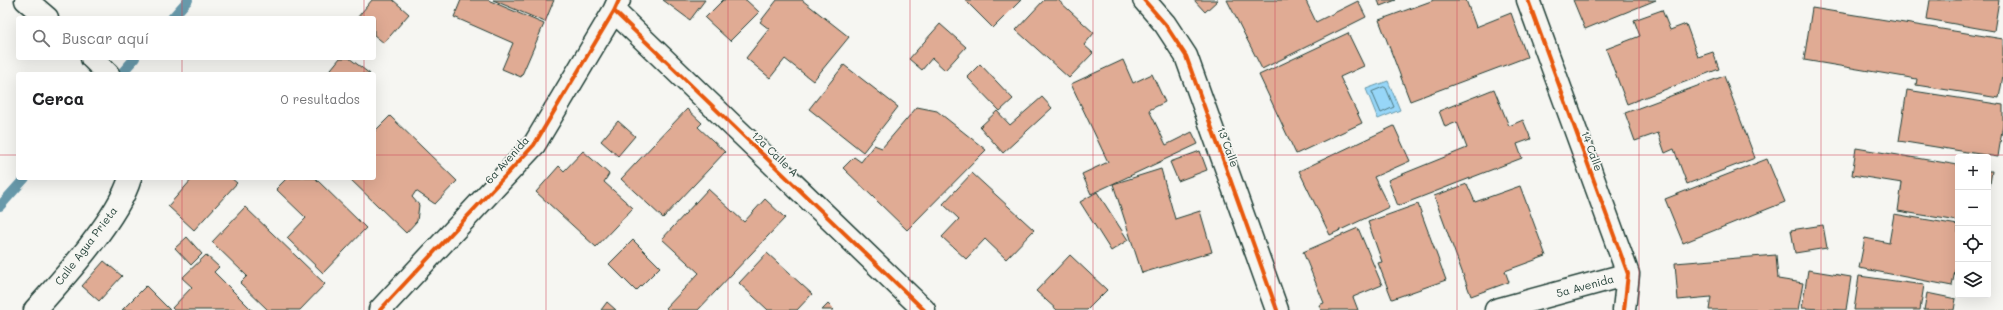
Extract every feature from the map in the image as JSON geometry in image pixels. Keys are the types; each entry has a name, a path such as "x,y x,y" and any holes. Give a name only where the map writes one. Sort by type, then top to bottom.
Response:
{"street":[{"path":"26,0 45,16"},
{"name":"13 Calle","path":"1144,0 1165,24 1186,56 1277,310"},
{"name":"14 Calle","path":"1528,0 1628,274 1624,310"},
{"name":"6a Avenida","path":"391,306 534,146 616,6"},
{"name":"12a Calle A","path":"616,6 924,310"},
{"path":"94,60 106,72"},
{"name":"Calle Agua Prieta","path":"35,310 76,262 109,219 128,187 130,180"},
{"name":"5a Avenida","path":"1496,310 1628,274"}],"water":[{"path":"1388,81 1400,110 1378,119 1366,89"}],"building":[{"path":"372,0 393,0 409,14 384,43 376,37 376,16 359,16"},
{"path":"461,0 488,0 544,24 521,77 502,69 513,43 454,17"},
{"path":"493,0 554,0 545,22"},
{"path":"663,0 705,0 690,20"},
{"path":"723,0 746,0 759,12 730,41 705,18"},
{"path":"777,0 802,0 849,37 813,81 785,59 770,78 746,58 769,29 760,22"},
{"path":"965,0 1021,0 993,28"},
{"path":"1044,0 1058,0 1094,33 1084,45 1093,53 1069,78 1016,30"},
{"path":"1194,0 1218,0 1205,12"},
{"path":"1227,0 1308,0 1306,1 1316,22 1358,1 1366,17 1262,69"},
{"path":"1378,0 1396,0 1380,6"},
{"path":"1434,0 1466,0 1476,27 1511,13 1527,57 1410,101 1379,20"},
{"path":"1573,0 1656,0 1585,29"},
{"path":"1930,0 1999,0 1994,31 1927,19"},
{"path":"1812,8 2003,39 2003,76 1999,98 1916,85 1917,79 1804,60"},
{"path":"1662,10 1670,30 1686,24 1698,57 1713,52 1719,69 1627,104 1606,49 1640,36 1634,20"},
{"path":"940,24 966,47 945,70 932,58 922,70 909,59"},
{"path":"1348,33 1364,66 1340,77 1362,123 1296,154 1259,75"},
{"path":"338,60 352,60 367,72 329,72"},
{"path":"1123,60 1133,83 1152,74 1165,102 1149,110 1166,145 1192,132 1198,144 1091,194 1082,174 1108,162 1071,84"},
{"path":"980,64 1013,99 1000,111 967,77"},
{"path":"844,65 898,107 863,152 809,109"},
{"path":"1724,76 1755,158 1687,184 1674,149 1665,153 1658,133 1635,141 1625,113"},
{"path":"1494,89 1509,126 1523,120 1531,139 1517,144 1522,158 1398,206 1388,180 1467,148 1457,122 1445,127 1439,111"},
{"path":"1907,90 2003,105 2003,123 1998,157 1991,156 1991,154 1979,154 1899,141"},
{"path":"1042,97 1052,108 1003,153 980,127 997,111 1010,125"},
{"path":"917,107 937,111 986,150 907,230 843,168 854,157 861,162 874,145 882,148"},
{"path":"687,109 702,123 698,127 725,152 663,218 621,179"},
{"path":"390,116 457,181 435,204 416,191 412,197 419,205 417,221 406,233 351,180 376,180 376,130"},
{"path":"618,121 635,136 618,156 601,141"},
{"path":"1394,126 1410,161 1374,177 1389,207 1330,235 1299,171"},
{"path":"1856,148 1955,164 1955,220 1898,211 1902,183 1852,175"},
{"path":"583,151 609,174 604,182 633,208 596,247 536,192 559,166 564,171"},
{"path":"1200,151 1207,170 1178,181 1170,162"},
{"path":"1767,159 1785,202 1683,243 1665,199"},
{"path":"1161,169 1175,219 1200,211 1212,252 1142,273 1113,184"},
{"path":"972,173 1034,230 1006,259 985,239 966,259 942,237 959,219 943,204"},
{"path":"191,180 233,180 237,183 194,230 168,206"},
{"path":"285,180 317,180 366,228 323,273 287,238 306,218 276,189"},
{"path":"1467,184 1475,202 1520,186 1546,256 1505,271 1509,282 1471,296 1434,196"},
{"path":"708,189 744,222 765,199 785,218 698,310 668,310 666,308 699,273 662,239"},
{"path":"1097,192 1128,240 1111,251 1080,202"},
{"path":"1418,204 1446,280 1392,299 1378,263 1382,262 1368,222"},
{"path":"245,207 325,284 300,310 268,310 240,283 247,276 212,242"},
{"path":"1894,214 1955,224 1955,271 1952,286 1859,268 1865,238 1889,243"},
{"path":"1823,225 1827,248 1795,253 1791,230"},
{"path":"1358,228 1382,285 1353,297 1358,310 1321,310 1319,305 1324,303 1303,252"},
{"path":"187,237 202,254 191,265 175,248"},
{"path":"633,240 660,267 636,291 609,264"},
{"path":"767,253 812,294 797,310 768,310 739,283"},
{"path":"206,255 219,267 214,272 252,310 174,310 172,308 192,287 182,278"},
{"path":"1070,255 1107,290 1087,310 1057,310 1036,291"},
{"path":"1776,255 1778,279 1803,283 1798,310 1709,310 1711,297 1678,300 1675,263"},
{"path":"104,261 122,276 99,301 82,286"},
{"path":"1808,270 1851,277 1846,310 1802,308"},
{"path":"1859,276 1924,285 1920,310 1854,310"},
{"path":"146,286 170,310 122,310"},
{"path":"1927,293 1956,299 1954,310 1924,310"},
{"path":"607,302 616,310 601,310"},
{"path":"828,304 834,310 822,310"}],"waterway":[{"path":"174,16 188,0"},
{"path":"123,72 133,60"},
{"path":"0,206 23,180"}],"cycle path":[{"path":"380,310 534,145 614,11 619,0"},
{"path":"1144,0 1165,24 1186,56 1277,310"},
{"path":"1528,0 1628,274 1624,310"},
{"path":"614,11 924,310"}]}
